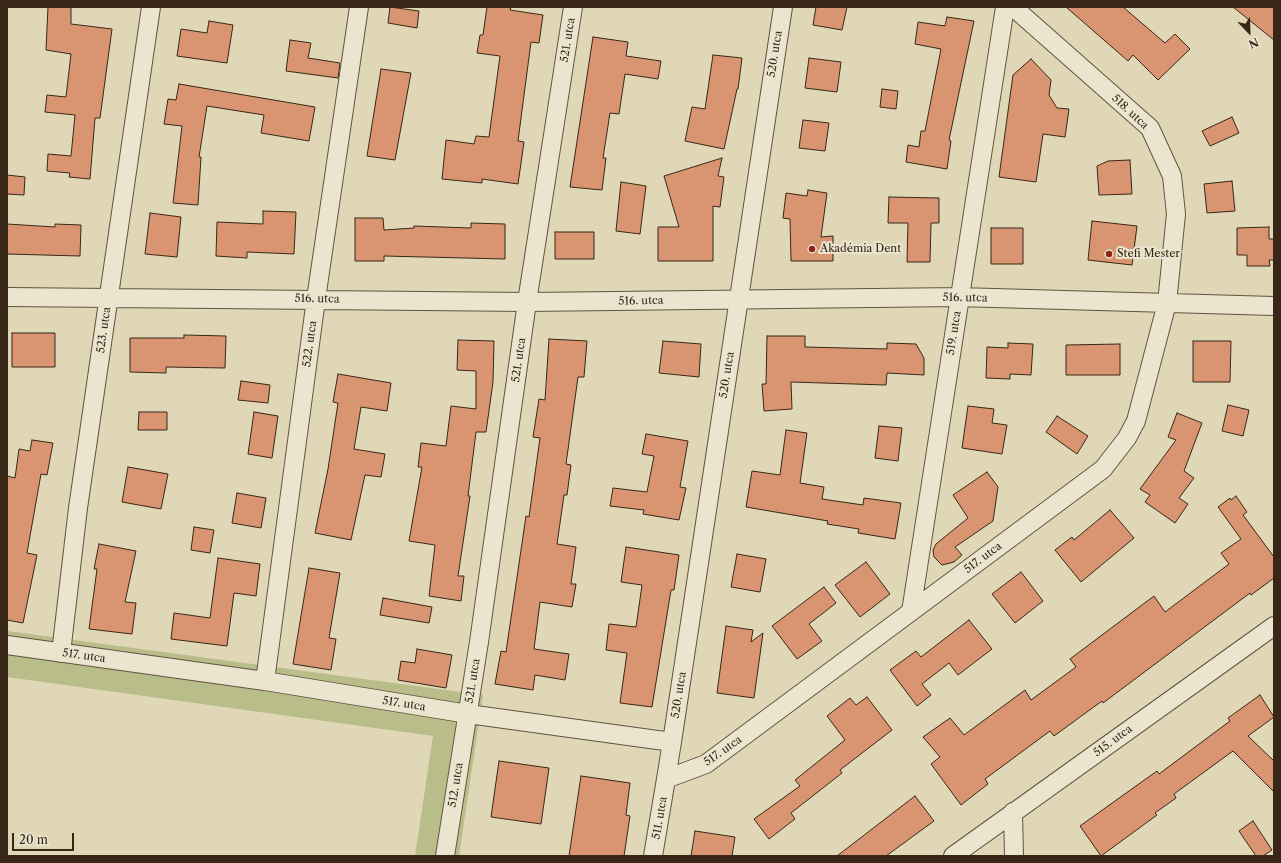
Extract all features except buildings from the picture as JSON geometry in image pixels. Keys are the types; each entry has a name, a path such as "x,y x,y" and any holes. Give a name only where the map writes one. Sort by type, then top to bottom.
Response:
{"street":[{"name":"523. utca","path":"61,653 78,508 151,7"},
{"name":"522. utca","path":"265,681 316,299 359,7"},
{"name":"521. utca","path":"468,714 480,642 527,302 573,7"},
{"name":"520. utca","path":"672,742 782,7"},
{"name":"519. utca","path":"911,612 1005,7"},
{"name":"518. utca","path":"1013,7 1150,128 1172,176 1176,214 1167,303"},
{"name":"516. utca","path":"7,297 527,302 959,297 1274,306"},
{"name":"517. utca","path":"666,779 706,764 1103,469 1127,438 1136,421 1167,303"},
{"name":"515. utca","path":"953,856 1274,626"},
{"name":"517. utca","path":"7,644 61,653 265,681 468,714 672,742"},
{"name":"512. utca","path":"445,856 468,714"},
{"path":"666,779 672,742"},
{"name":"511. utca","path":"653,856 666,779"},
{"path":"1013,812 1014,856"}],"green space":[{"path":"7,631 483,695 459,856 415,856 433,736 7,677"}],"place":[{"name":"Akadémia Dent","path":"812,249"},
{"name":"Stefi Mester","path":"1109,254"}]}
